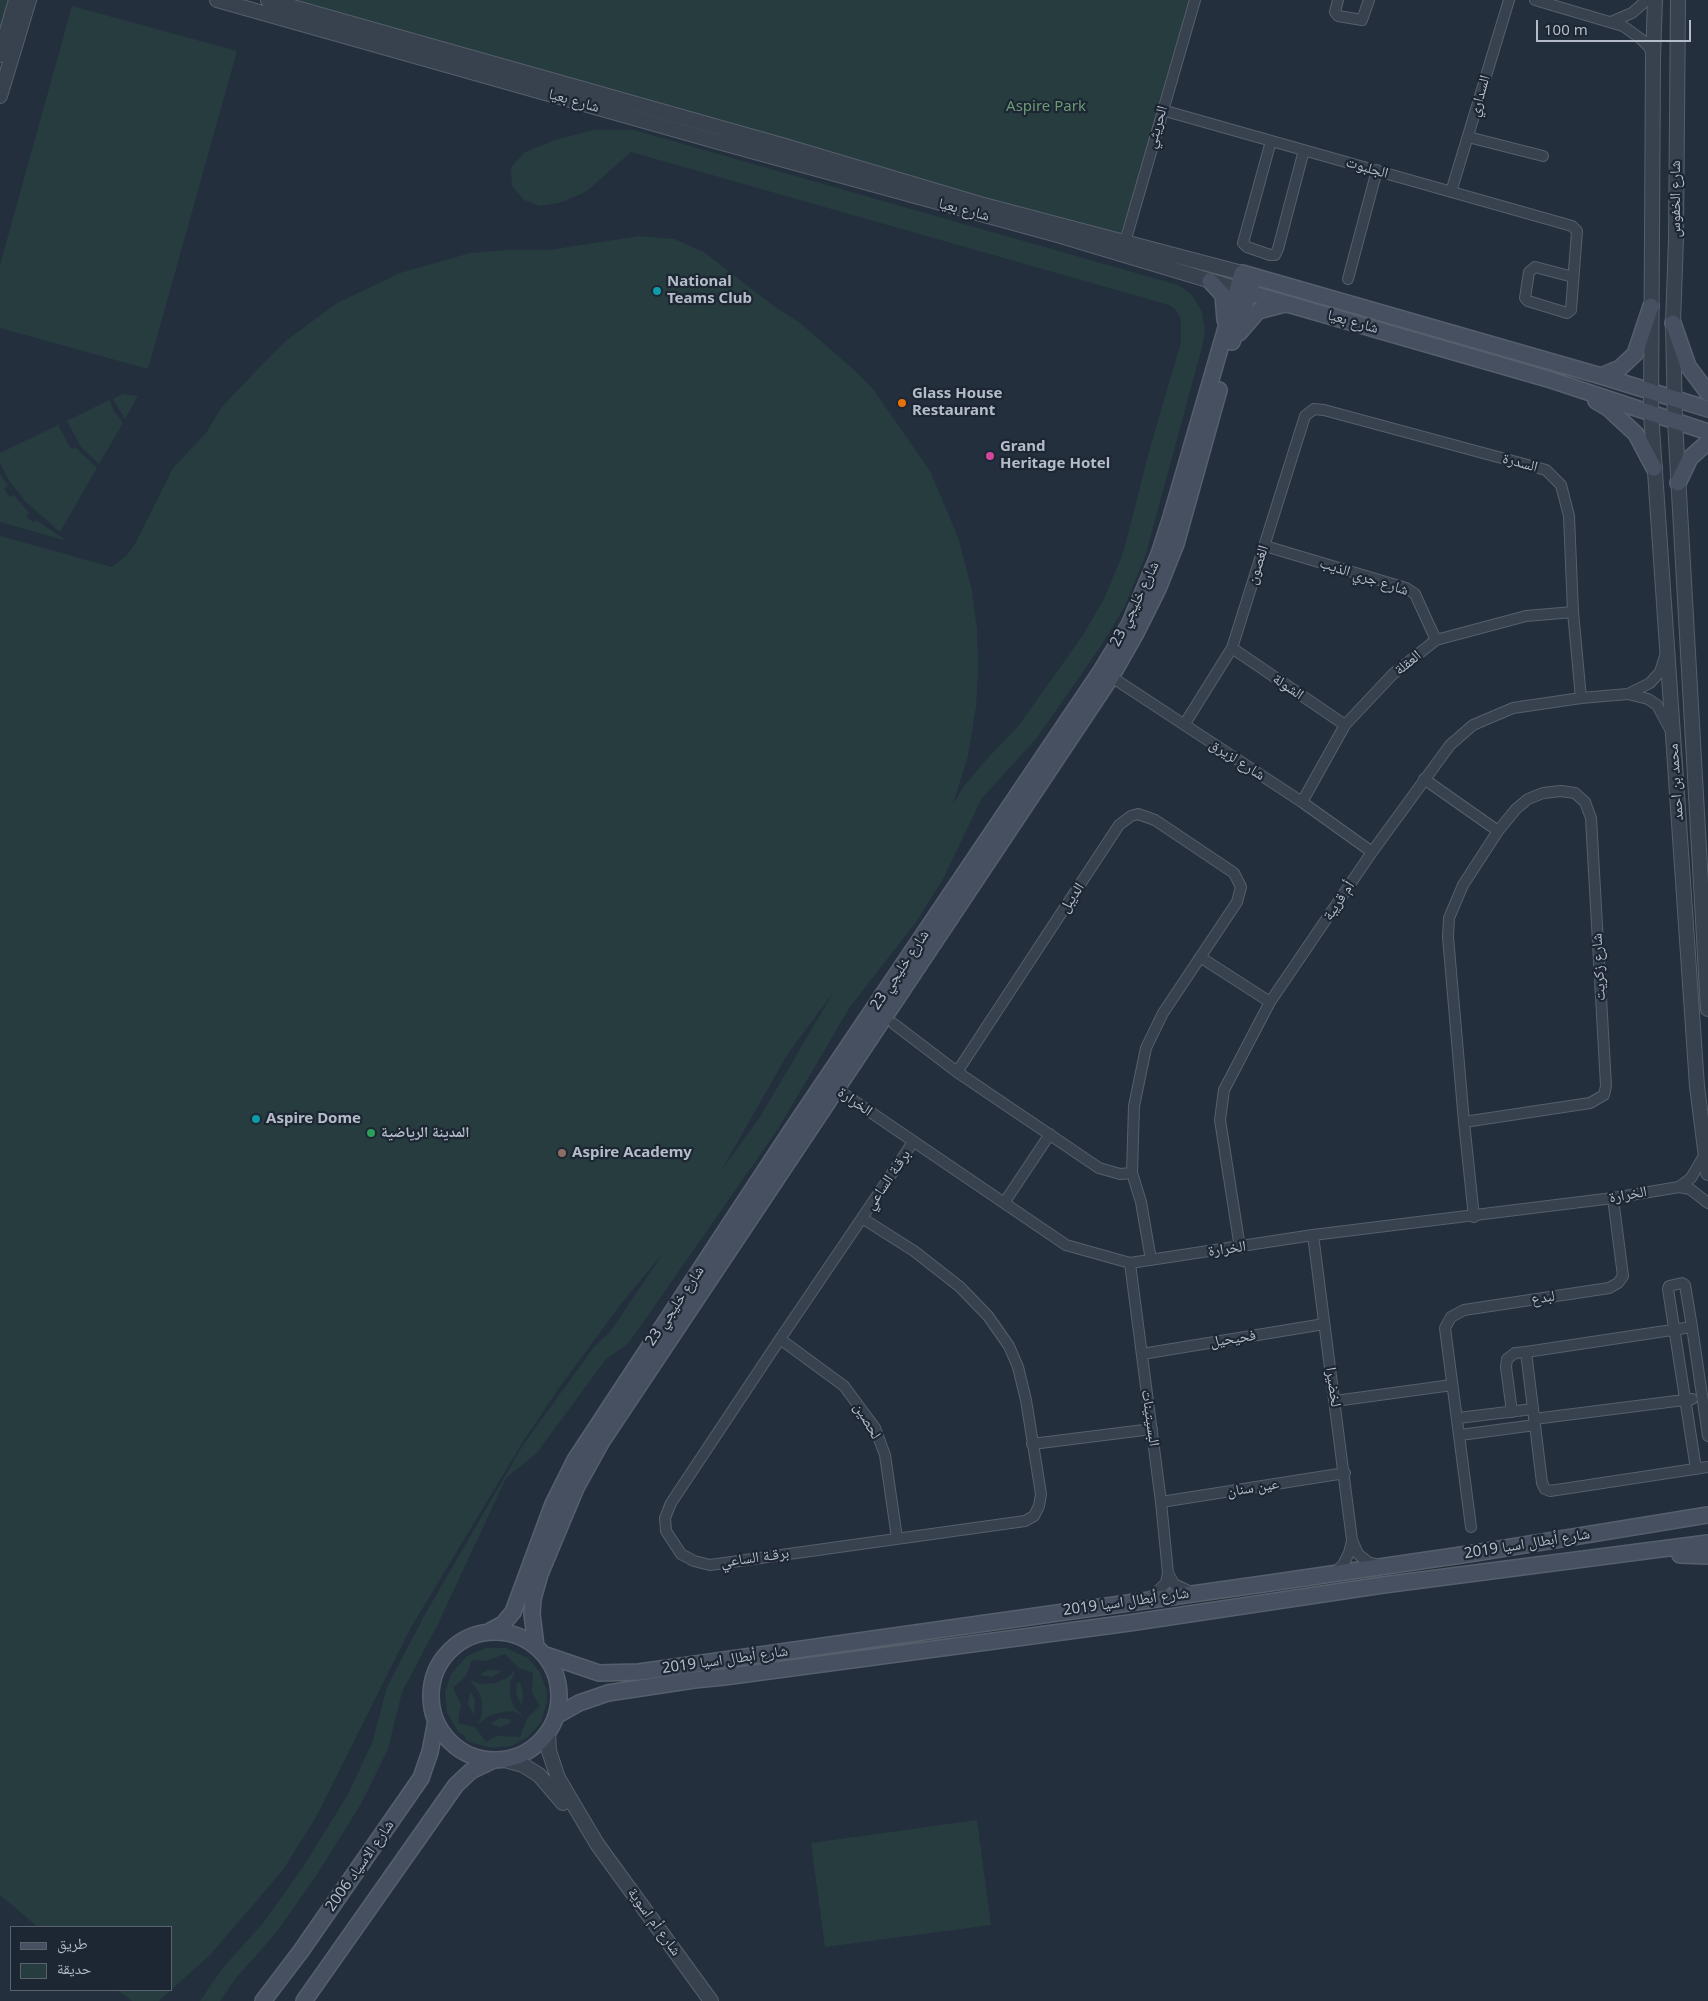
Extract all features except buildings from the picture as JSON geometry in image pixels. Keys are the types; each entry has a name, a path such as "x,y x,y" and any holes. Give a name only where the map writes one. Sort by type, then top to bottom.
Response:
{"main road":[{"name":"شارع خليجي 23","path":"490,1631 503,1624 514,1612 553,1504 575,1460 638,1372 1106,674 1144,592 1192,466 1248,275"},
{"name":"شارع بعيا","path":"1248,275 1708,408"},
{"path":"1210,281 1223,295 1228,340"},
{"name":"شارع بعيا","path":"1243,290 1573,388 1708,432"},
{"path":"1228,340 1258,311 1279,304 1292,304"},
{"path":"1601,376 1620,368 1635,354 1652,306"},
{"path":"1673,323 1688,366 1708,393"},
{"path":"1573,388 1608,408 1627,425 1644,446 1654,468"},
{"path":"1678,483 1690,458 1708,442"},
{"name":"شارع خليجي 23","path":"541,1651 532,1614 533,1599 551,1544 576,1488 638,1372"},
{"name":"شارع أبطال اسيا 2019","path":"541,1651 599,1673 620,1674 1334,1573 1706,1514"},
{"path":"1656,1550 1668,1542 1708,1536"},
{"name":"شارع أبطال اسيا 2019","path":"556,1716 579,1703 608,1693 1129,1623 1383,1585 1708,1543"},
{"path":"1614,1556 1708,1556"},
{"path":"304,2001 456,1785 471,1771 530,1750 548,1733 556,1716 559,1684 541,1651 514,1634 490,1631 476,1634 458,1643 438,1666 431,1695 436,1720 446,1736 459,1749 476,1757 500,1760"},
{"name":"شارع الاسياد 2006","path":"263,2001 306,1944 421,1778 430,1752 436,1720"}],"street":[{"path":"0,55 16,0"},
{"path":"0,96 29,0"},
{"name":"شارع بعيا","path":"217,0 293,14 978,209 1123,248 1248,275"},
{"name":"شارع بعيا","path":"268,0 293,14"},
{"name":"الحريثي","path":"1123,248 1195,0"},
{"path":"1338,0 1335,12 1338,16 1362,20 1368,0"},
{"name":"السداري","path":"1451,192 1509,0"},
{"path":"1535,0 1613,21 1641,39 1649,47 1653,58"},
{"path":"1613,21 1632,13 1647,0"},
{"name":"شارع الخفوس","path":"1650,391 1655,0"},
{"name":"شارع الخفوس","path":"1674,398 1673,323 1676,239 1678,0"},
{"name":"الجلبوت","path":"1162,110 1572,226 1577,231 1573,277"},
{"path":"1468,137 1543,156"},
{"path":"1271,141 1243,243 1247,247 1270,255 1275,255 1278,249 1304,150"},
{"path":"1348,280 1377,170"},
{"name":"شارع بعيا","path":"1123,248 1210,281 1243,290"},
{"path":"1535,267 1573,277 1572,310 1567,313 1528,301 1525,298 1529,272 1535,267"},
{"name":"محمد بن احمد","path":"1650,391 1697,1086 1708,1173"},
{"name":"محمد بن احمد","path":"1674,398 1708,1009"},
{"name":"الغصون","path":"1184,725 1232,648 1304,416 1314,409 1324,410"},
{"name":"السدرة","path":"1324,410 1546,470 1561,485 1569,516 1573,612 1581,698"},
{"name":"شارع جري الذيب","path":"1265,546 1406,588 1414,594 1436,640"},
{"name":"العقلة","path":"1302,802 1345,725 1393,674 1436,640 1526,616 1573,612"},
{"name":"الشولة","path":"1232,648 1345,725"},
{"name":"أم قريبة","path":"1628,694 1650,683 1660,672 1666,649"},
{"name":"شارع لزيرق","path":"1106,674 1302,802 1372,852"},
{"name":"أم قريبة","path":"1240,1248 1220,1120 1224,1090 1270,1002 1372,852 1450,745 1473,725 1513,708 1581,698 1628,694 1648,699 1658,706 1672,734"},
{"path":"1424,779 1498,831"},
{"name":"شارع زكريت","path":"1464,1122 1590,1103 1604,1094 1606,1086 1590,818 1585,802 1575,793 1562,791 1543,793 1528,799 1498,831 1463,885 1449,918 1448,937 1464,1122 1474,1217"},
{"name":"الديبل","path":"957,1072 1119,825 1131,816 1138,814 1155,820 1234,873 1241,887 1237,902 1163,1013 1146,1048 1132,1126 1132,1173 1141,1202 1151,1260"},
{"path":"1200,957 1270,1002"},
{"path":"894,1024 957,1072 1099,1168 1120,1174 1132,1173"},
{"name":"الخرارة","path":"831,1085 1066,1245 1130,1263 1240,1248 1313,1235 1474,1217 1679,1187"},
{"path":"1004,1203 1050,1134"},
{"name":"برقـة الساعي","path":"862,1218 940,1270 988,1316 1009,1346 1018,1367 1026,1400 1041,1494 1039,1506 1034,1516 1025,1521 710,1565 694,1561 681,1554 666,1532 665,1518 671,1503 780,1339 862,1218 914,1142"},
{"path":"1679,1187 1691,1178 1705,1154"},
{"path":"1679,1187 1690,1190 1708,1203"},
{"name":"لبدع","path":"1471,1527 1445,1328 1451,1317 1464,1310 1609,1288 1618,1284 1623,1276 1613,1198"},
{"name":"لخضيرا","path":"1313,1235 1345,1473 1352,1540 1358,1554 1368,1562 1381,1566"},
{"name":"البسيتينات","path":"1130,1263 1152,1428 1168,1573"},
{"path":"1696,1469 1676,1330 1668,1289 1669,1286 1682,1283 1685,1285 1708,1436"},
{"name":"فحيحيل","path":"1142,1354 1324,1324"},
{"path":"1512,1412 1506,1368 1507,1359 1515,1353 1692,1327"},
{"name":"لحصين","path":"780,1339 844,1386 862,1408 874,1428 885,1455 897,1538"},
{"path":"1526,1352 1542,1482 1545,1489 1550,1491 1708,1467"},
{"path":"1335,1401 1452,1385"},
{"path":"1460,1435 1534,1418 1702,1397"},
{"path":"1458,1418 1512,1412 1534,1418"},
{"path":"1032,1444 1152,1428"},
{"name":"عين سنان","path":"1161,1502 1345,1473"},
{"name":"لخضيرا","path":"1334,1573 1343,1565 1349,1553 1352,1540"},
{"path":"1168,1573 1174,1584 1193,1593"},
{"path":"1149,1599 1166,1583 1168,1573"},
{"name":"شارع أم اسوية","path":"548,1733 549,1752 558,1778 597,1844 711,2001"},
{"name":"شارع أم اسوية","path":"500,1760 531,1770 546,1781 586,1834 597,1844"}],"green space":[{"path":"0,0 12,0 0,41"},
{"name":"Aspire Park","path":"286,0 1189,0 1121,239"},
{"path":"72,6 237,51 148,369 0,328 0,265"},
{"name":"المدينة الرياضية","path":"594,130 634,130 1178,285 1192,295 1202,312 1205,331 1145,557 1125,606 1101,646 1036,739 982,798 943,879 916,922 850,1007 778,1129 628,1344 606,1359 536,1454 506,1478 438,1624 402,1692 388,1749 361,1804 316,1876 276,1933 235,1979 220,2001 200,2001 222,1969 263,1923 303,1867 347,1796 372,1743 387,1687 424,1616 523,1445 594,1347 610,1332 664,1252 621,1304 559,1388 524,1440 410,1629 316,1817 283,1870 210,1955 172,1989 172,1926 37,1926 0,1895 0,536 112,567 127,555 135,544 173,468 206,433 221,408 255,372 287,340 337,303 400,273 470,253 509,250 549,250 639,236 674,239 704,252 775,307 799,322 853,369 873,389 930,471 958,537 972,591 977,630 976,707 968,756 953,804 964,786 1019,725 1083,635 1105,597 1124,550 1148,455 1181,342 1181,319 1176,310 1169,305 631,152 587,191 563,202 540,206 524,200 512,186 511,167 525,152 555,140","holes":["833,993 760,1117 721,1171 787,1055"]},
{"path":"123,394 138,396 125,419 113,399"},
{"path":"109,400 123,423 99,464 81,447 67,421"},
{"path":"58,425 71,449 76,448 97,468 60,532 26,502 10,482 0,463 0,453"},
{"path":"0,474 8,486 4,489 10,497 14,495 29,513 26,516 33,522 36,520 67,541 0,522"},
{"path":"486,1648 506,1648 528,1658 539,1671 547,1690 547,1702 541,1722 528,1737 512,1746 493,1748 472,1743 459,1733 447,1713 445,1692 451,1674 467,1656","holes":["505,1654 519,1668 533,1673 532,1692 540,1706 527,1718 520,1737 497,1736 486,1742 475,1727 458,1723 461,1704 453,1688 466,1676 472,1660 486,1661"]},
{"path":"488,1670 503,1671 492,1677 479,1675"},
{"path":"513,1672 515,1673 510,1682 510,1696 514,1707 523,1716 513,1711 502,1712 489,1716 477,1725 482,1715 482,1702 480,1694 470,1680 481,1684 495,1683 507,1678"},
{"path":"520,1682 523,1693 522,1705 516,1695 517,1683"},
{"path":"470,1691 475,1700 474,1715 468,1704"},
{"path":"500,1718 510,1719 511,1723 500,1727 490,1724"},
{"path":"977,1820 991,1925 825,1947 811,1843"},
{"name":"المدينة الرياضية","path":"118,1991 170,1991 159,2001 132,2001"}],"place":[{"name":"National Teams Club","path":"657,291"},
{"name":"Glass House Restaurant","path":"902,403"},
{"name":"Grand Heritage Hotel","path":"990,456"},
{"name":"Aspire Dome","path":"256,1119"},
{"name":"المدينة الرياضية","path":"371,1133"},
{"name":"Aspire Academy","path":"562,1153"}]}
